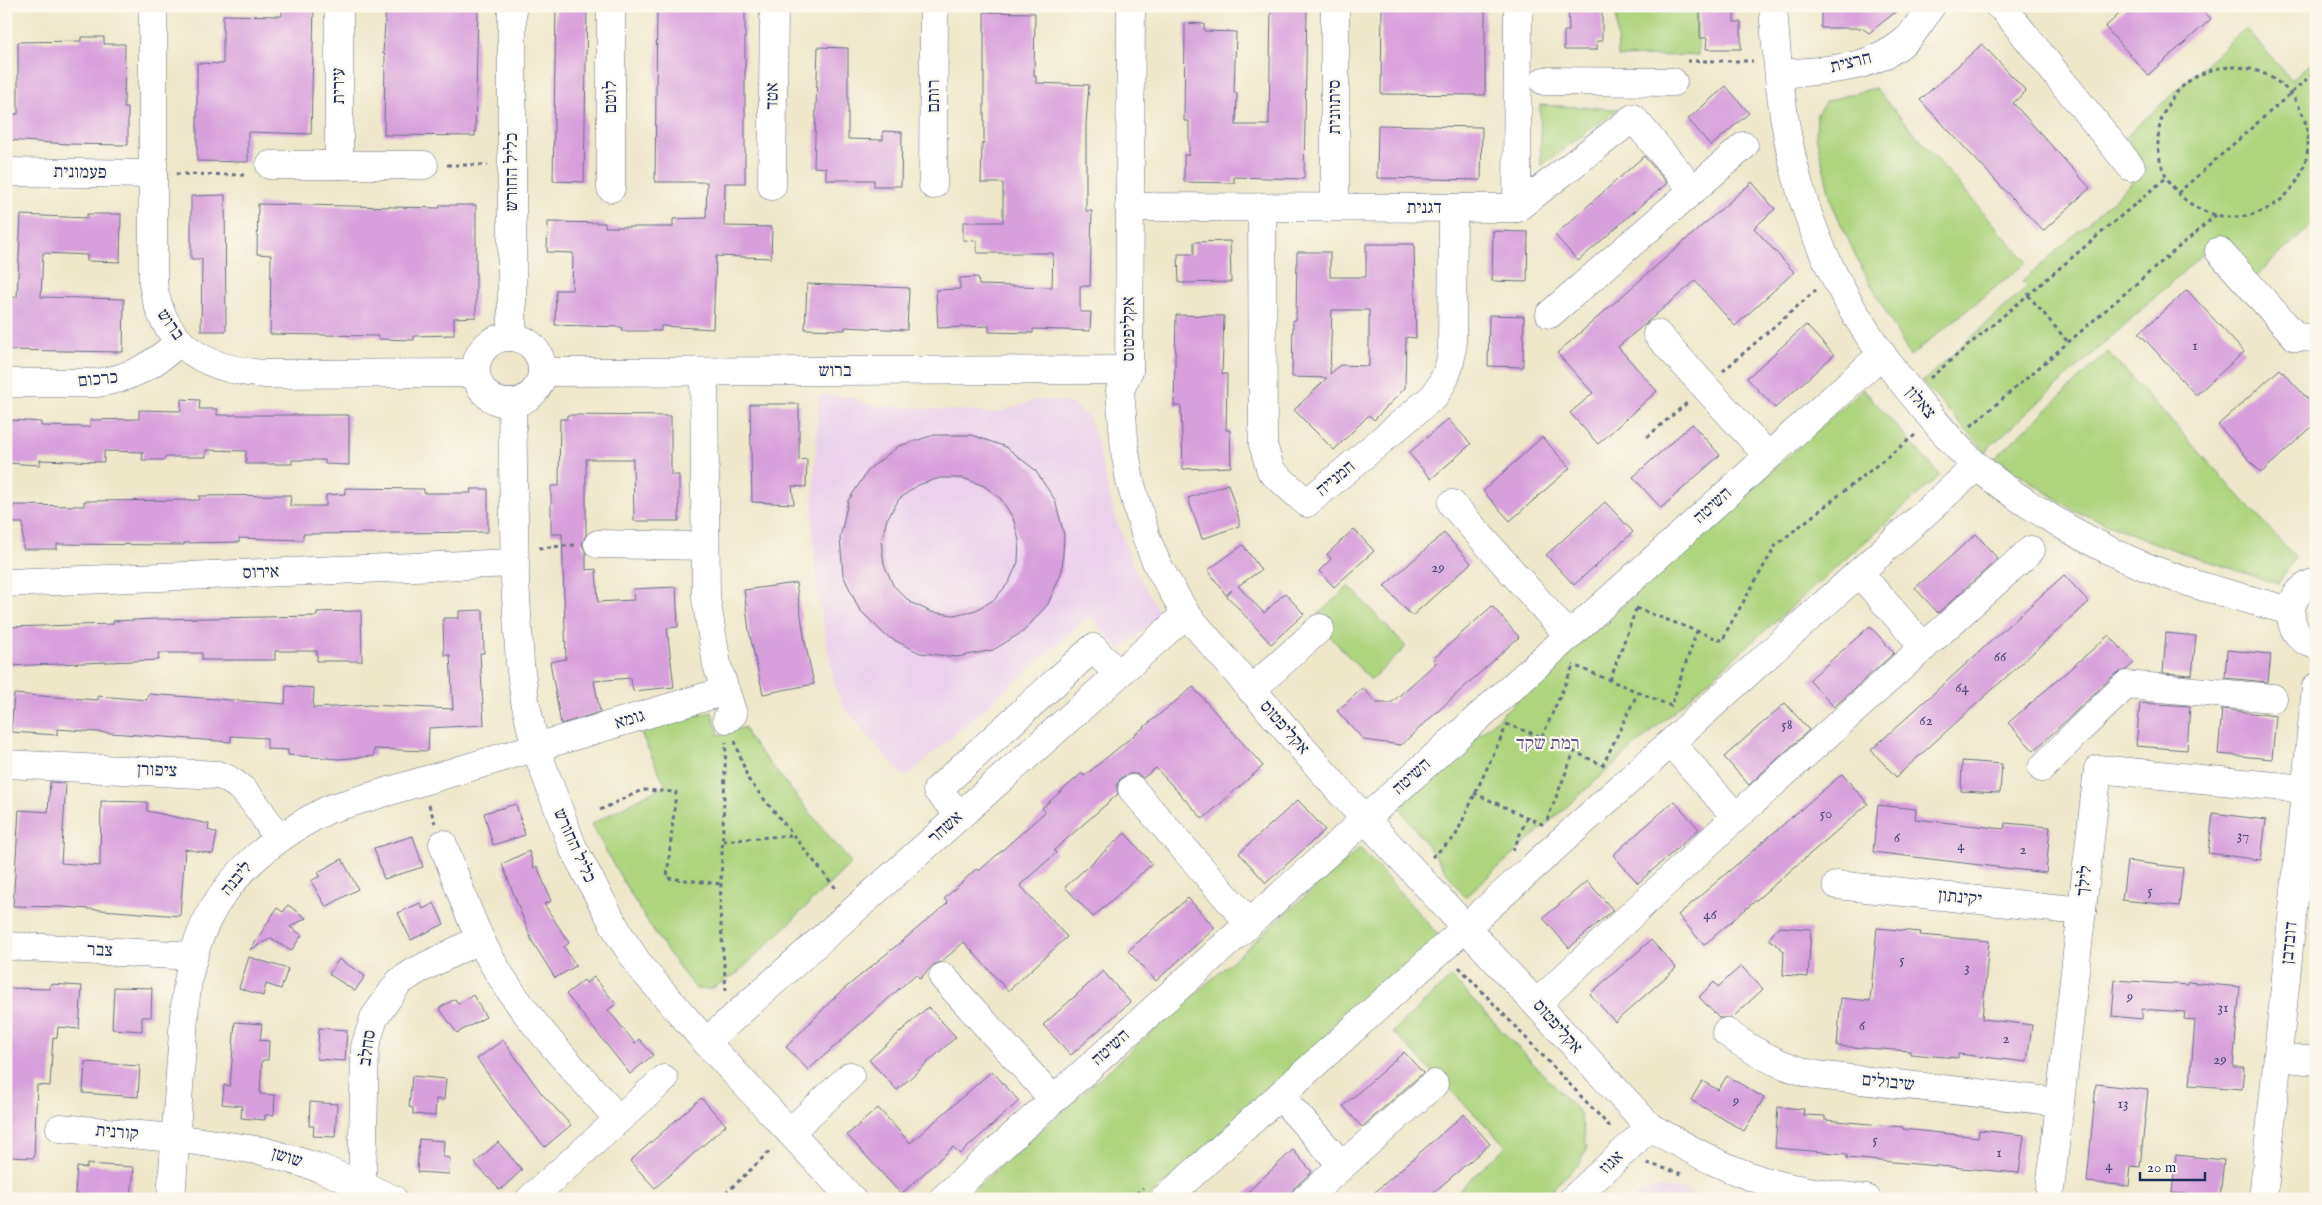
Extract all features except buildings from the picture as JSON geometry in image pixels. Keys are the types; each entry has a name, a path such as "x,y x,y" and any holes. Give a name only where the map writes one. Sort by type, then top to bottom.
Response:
{"street":[{"name":"ברוש","path":"153,6 152,284 156,306 162,320 179,342 206,360 241,372 266,374 476,373"},
{"name":"עירית","path":"339,6 339,165"},
{"name":"כליל החורש","path":"512,6 512,337"},
{"name":"לוטם","path":"611,6 611,188"},
{"name":"אטד","path":"772,186 774,6"},
{"name":"רותם","path":"933,185 934,6"},
{"name":"אקליפטוס","path":"1130,6 1128,370 1120,390 1125,452 1137,510 1153,555 1170,589 1186,614 1365,819 1467,927 1589,1063 1650,1127 1716,1163 1748,1175 1801,1189 1867,1199"},
{"name":"סיתוונית","path":"1335,6 1335,207"},
{"path":"1517,208 1518,6"},
{"name":"צאלון","path":"1773,6 1784,111 1797,179 1811,222 1834,274 1881,355 1934,421 1977,466 2038,509 2081,536 2125,558 2174,577 2290,611"},
{"name":"חרצית","path":"1779,67 1839,69 1868,62 1888,52 1910,35 1932,6"},
{"path":"2002,7 2132,168"},
{"path":"1544,81 1673,82"},
{"path":"1632,82 1633,118 1693,190"},
{"path":"1517,208 1633,118"},
{"path":"1550,314 1744,146"},
{"path":"270,165 424,165"},
{"name":"פעמונית","path":"6,172 153,174"},
{"name":"דגנית","path":"1130,207 1517,208"},
{"name":"חמנייה","path":"1262,207 1262,445 1272,471 1307,503 1434,396 1445,378 1452,348 1453,208"},
{"path":"2219,250 2296,337 2316,338"},
{"path":"1657,334 1768,456"},
{"path":"512,337 527,342 534,348 540,357 542,372 534,391 522,400 512,402 502,402 488,395 481,387 476,373 477,362 484,349 496,340 512,337"},
{"name":"כרכום","path":"6,383 96,383 110,381 141,371 162,357 179,342"},
{"name":"השיטה","path":"943,1199 1365,819 1495,719 1546,656 1881,355"},
{"name":"ברוש","path":"542,372 1128,370"},
{"path":"704,372 706,598 710,632 733,714 727,719"},
{"name":"כליל החורש","path":"512,402 515,556 520,664 525,701 536,749 573,848 620,936 642,969 706,1042 852,1199"},
{"path":"1165,1199 1977,466"},
{"path":"1452,504 1568,636"},
{"path":"598,544 705,546"},
{"path":"1537,1003 1736,818 2031,550"},
{"name":"אירוס","path":"6,583 515,556"},
{"path":"1859,573 1924,647"},
{"path":"2316,582 2305,586 2298,593 2290,611 2292,626 2298,635 2310,644 2316,645"},
{"name":"אשחר","path":"706,1042 1186,614"},
{"path":"1251,690 1320,628"},
{"path":"960,815 937,790 1093,648 1118,674"},
{"path":"2042,768 2126,685 2273,698"},
{"name":"דובדבן","path":"2263,1199 2308,799 2316,687"},
{"name":"גומא","path":"536,749 725,691"},
{"path":"2080,729 2098,769 2308,799"},
{"path":"1671,743 1736,818"},
{"name":"ליבנה","path":"171,1199 185,1008 193,956 206,922 226,888 246,865 278,839 301,823 329,809 536,749"},
{"name":"ציפורן","path":"6,764 218,775 230,779 244,790 278,839"},
{"name":"לילך","path":"2049,1199 2098,769"},
{"path":"1132,789 1249,923"},
{"path":"443,844 480,939 496,968 524,1008 618,1120"},
{"name":"יקינתון","path":"1837,885 2082,911"},
{"name":"סחלב","path":"362,1185 365,1047 374,1018 399,982 416,971 480,939"},
{"name":"צבר","path":"6,946 193,956"},
{"path":"942,977 1053,1099"},
{"name":"שיבולים","path":"1726,1032 1764,1057 1790,1069 1816,1075 2060,1102"},
{"path":"2278,1057 2316,1061"},
{"path":"790,1132 850,1076"},
{"path":"530,1199 664,1079"},
{"path":"1305,1199 1434,1084"},
{"path":"1280,1096 1342,1165"},
{"name":"אגוז","path":"1573,1199 1650,1127"},
{"name":"קורנית","path":"60,1128 175,1138"},
{"name":"שושן","path":"175,1138 263,1151 320,1168 393,1199"}],"path":[{"path":"1673,82 1674,61 1779,67"},
{"path":"2231,66 2252,68 2272,77 2291,93 2301,108 2308,129 2309,150 2303,171 2292,190 2276,204 2257,214 2236,217 2216,215 2194,206 2178,193 2167,178 2159,155 2158,134 2164,113 2174,94 2190,80 2210,70 2231,66"},
{"path":"2178,193 2316,71"},
{"path":"424,165 512,164"},
{"path":"153,174 264,175 270,165"},
{"path":"1912,393 2167,178"},
{"path":"1954,441 2216,215"},
{"path":"1647,437 1834,274"},
{"path":"2028,295 2068,342"},
{"path":"1608,600 1723,642 1726,632 1776,545 1934,421"},
{"path":"515,556 598,544"},
{"path":"1610,680 1636,609"},
{"path":"1546,656 1573,665 1671,706 1697,631"},
{"path":"1542,737 1573,665"},
{"path":"1415,872 1455,837 1474,793 1495,719 1542,737 1603,765 1638,692"},
{"path":"727,719 748,779 854,910"},
{"path":"727,719 720,911 728,1023"},
{"path":"1474,793 1545,825 1574,752"},
{"path":"421,782 443,844"},
{"path":"600,810 642,790 676,792 667,878 721,884"},
{"path":"723,842 794,835"},
{"path":"1478,986 1584,1100"},
{"path":"720,1199 790,1132"}],"shaded area":[{"path":"819,395 850,397 869,405 996,413 1036,400 1053,400 1072,404 1090,419 1115,518 1136,571 1160,614 1120,651 1090,616 905,778 843,707 835,686 818,597 812,518"},
{"path":"1659,1188 1681,1189 1702,1199 1633,1199 1641,1191"}],"green space":[{"path":"1697,6 1698,55 1618,57 1616,7"},
{"path":"2245,28 2292,80 2316,59 2316,221 2250,281 2215,243 1985,451 1922,382 2027,287 2022,282 2147,169 2121,141"},
{"path":"1875,88 2027,262 1910,356 1858,261 1832,204 1816,136 1817,114 1826,101"},
{"path":"1540,105 1618,109 1541,166"},
{"path":"2108,352 2295,557 2278,584 2160,545 2075,511 1995,458"},
{"path":"1863,389 1940,475 1465,897 1399,807"},
{"path":"1349,586 1406,647 1371,680 1313,619"},
{"path":"712,712 719,735 745,727 748,737 851,863 739,972 711,989 696,989 653,930 591,824 665,785 639,729"},
{"path":"1360,848 1441,938 1147,1199 963,1199"},
{"path":"1451,977 1580,1113 1587,1147 1580,1163 1541,1199 1449,1199 1506,1146 1393,1032"}],"district":[{"name":"רמת שקד","path":"1548,744"}]}
